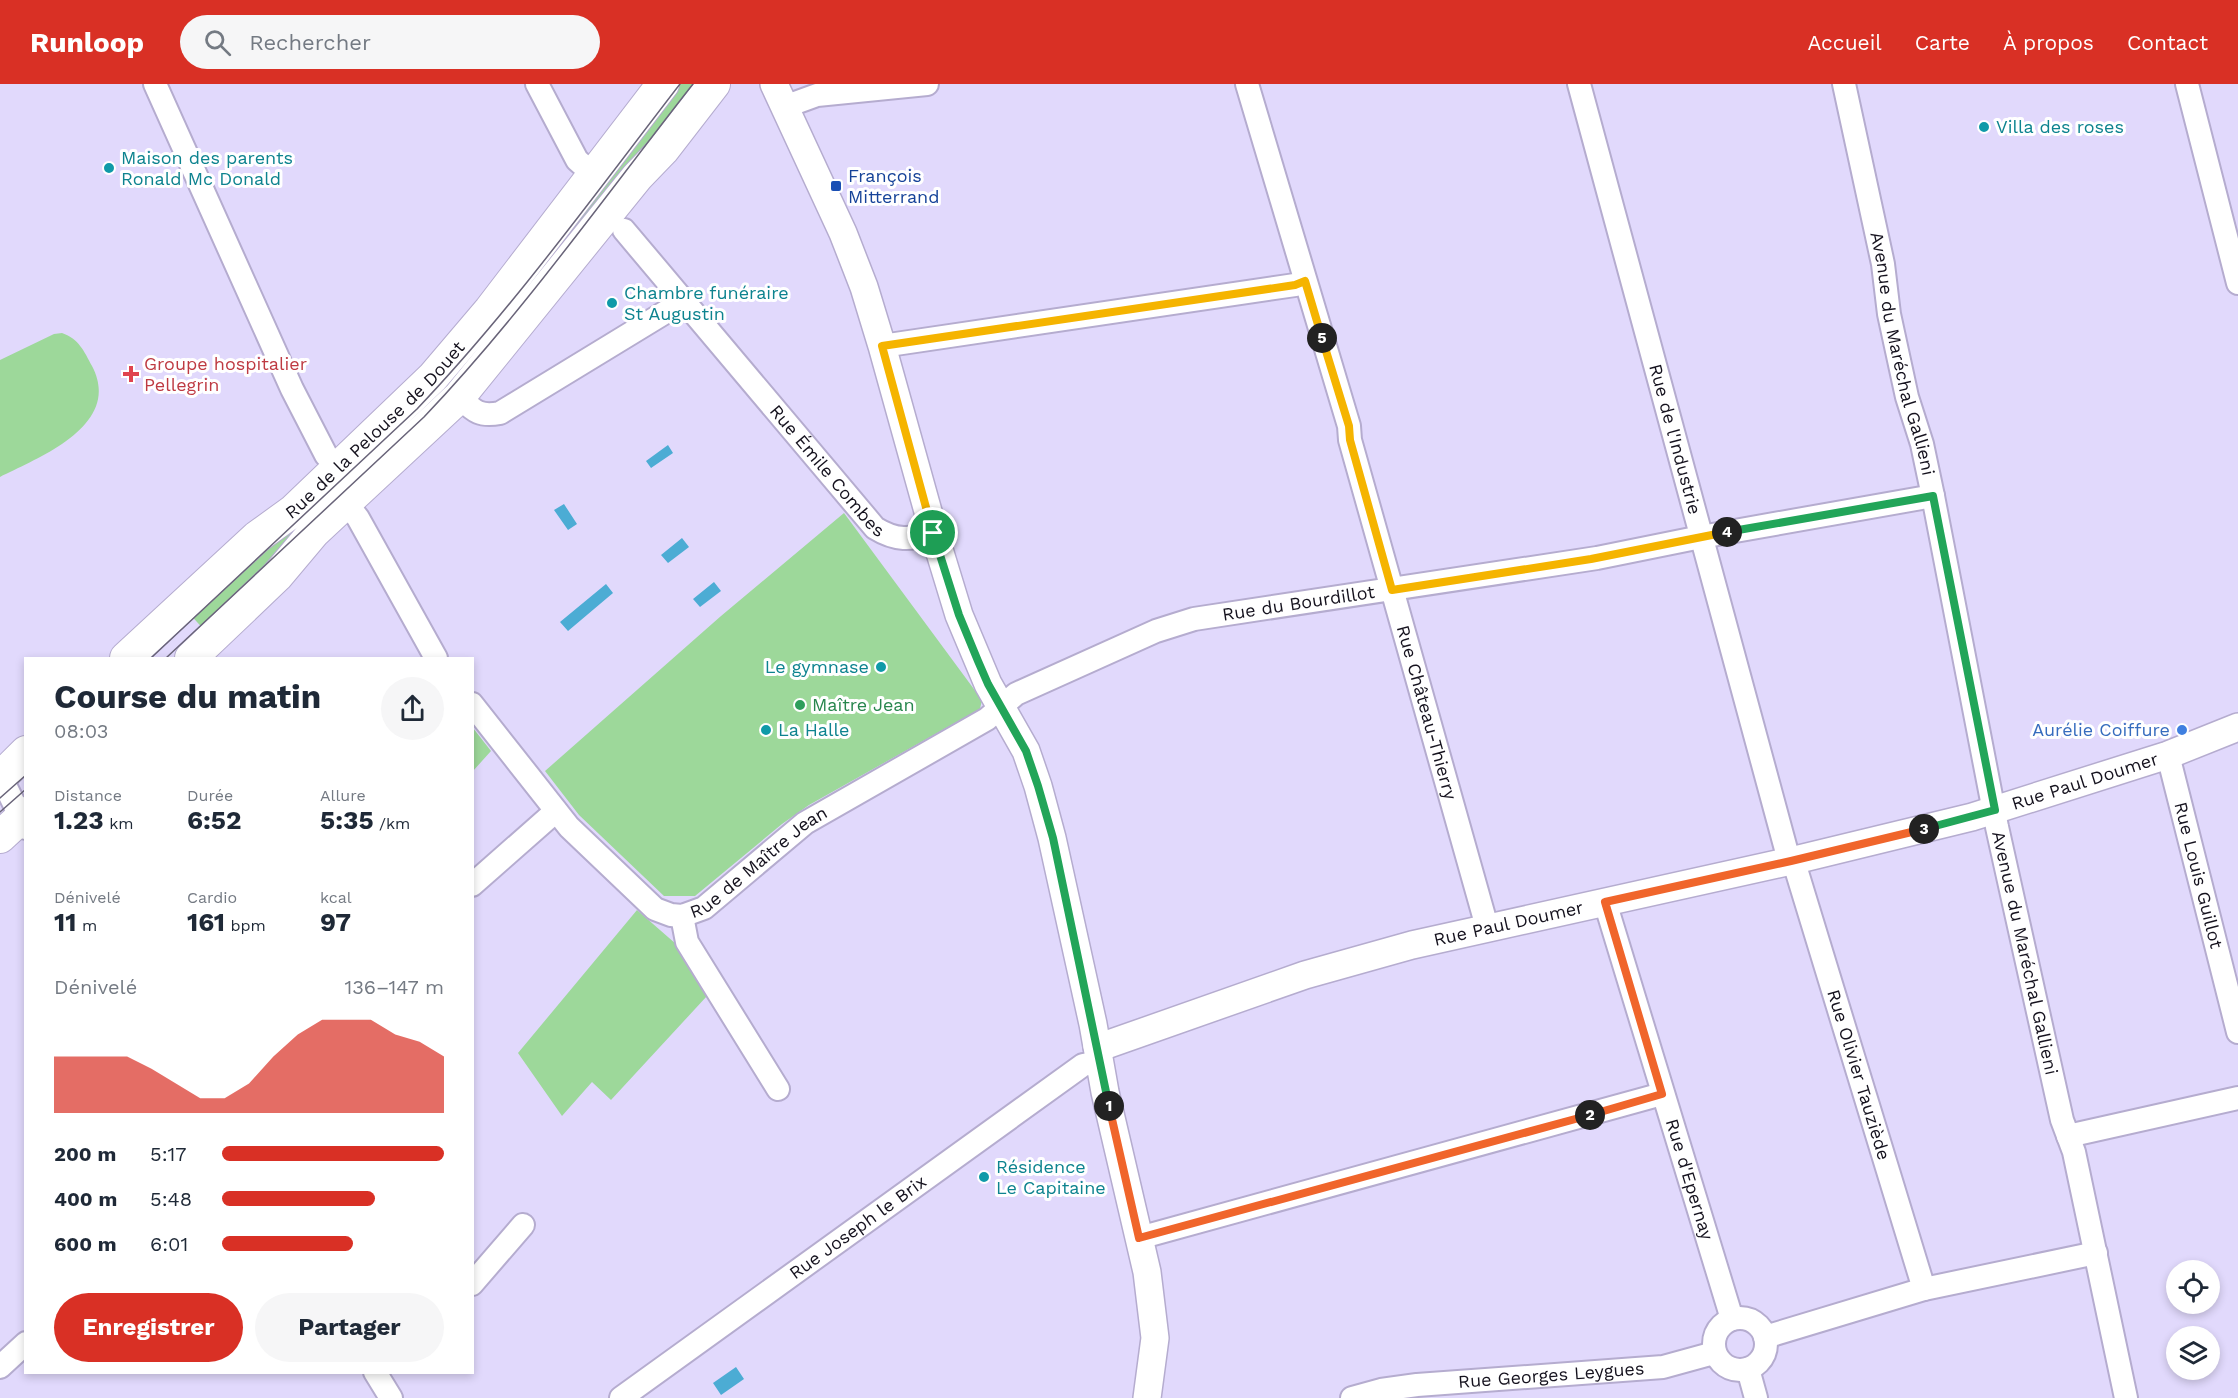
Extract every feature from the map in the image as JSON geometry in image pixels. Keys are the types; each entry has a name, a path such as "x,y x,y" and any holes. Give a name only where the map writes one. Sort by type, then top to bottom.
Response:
{"main road":[{"name":"Rue de la Pelouse de Douet","path":"127,657 257,537 293,511 339,469 458,350 663,84"},
{"name":"Rue de la Pelouse de Douet","path":"191,657 277,576 314,532 459,397 621,216 637,177 663,150 714,84"},
{"path":"1,778 24,754"}],"street":[{"path":"155,84 292,389 326,455 339,469"},
{"path":"537,84 577,160 594,175"},
{"path":"927,84 817,95 779,95 843,233 864,286 933,533 959,615 984,676 1026,751 1053,838 1147,1272 1155,1338 1148,1398"},
{"name":"Rue Château-Thierry","path":"1247,84 1349,426 1350,440 1487,927"},
{"name":"Rue de l'Industrie","path":"1579,84 1791,861"},
{"name":"Avenue du Maréchal Gallieni","path":"1844,84 1883,264 1889,314 1907,397 1922,444 1933,496 1995,810 2058,1102 2074,1152 2126,1398"},
{"path":"2187,84 2238,283"},
{"name":"Rue Émile Combes","path":"621,216 682,299 875,528 888,536 903,539 933,533"},
{"path":"882,346 1295,285 1305,281"},
{"path":"459,397 472,410 486,416 500,413 669,310 682,299"},
{"name":"Rue du Bourdillot","path":"1000,707 1016,694 1156,631 1194,619 1591,559 1933,496"},
{"path":"345,503 358,518 435,657"},
{"name":"Rue de Maître Jean","path":"474,707 569,827 655,909 682,916 704,908 805,823 987,719 1000,707"},
{"name":"Rue Paul Doumer","path":"1098,1054 1106,1045 1322,969 1487,927 1791,861 1995,810 2169,755 2238,727"},
{"name":"Rue Louis Guillot","path":"2169,755 2238,1032"},
{"path":"1,778 18,824"},
{"path":"474,883 556,811"},
{"name":"Rue Olivier Tauziède","path":"1791,861 1796,869 1924,1289"},
{"name":"Rue d'Epernay","path":"1605,902 1732,1319"},
{"path":"682,916 687,942 778,1089"},
{"name":"Rue Joseph le Brix","path":"621,1398 1098,1054"},
{"path":"1139,1238 1662,1094"},
{"path":"2068,1136 2238,1098"},
{"path":"474,1282 523,1225"},
{"path":"1765,1337 1924,1289 2096,1252"},
{"path":"1740,1318 1756,1323 1765,1337 1766,1345 1761,1360 1748,1369 1731,1369 1718,1360 1714,1353 1714,1336 1724,1323 1732,1319 1740,1318"},
{"path":"0,1367 24,1345"},
{"name":"Rue Georges Leygues","path":"1352,1398 1417,1384 1663,1367 1714,1353"},
{"path":"1748,1369 1756,1398"},
{"path":"376,1374 391,1398"}],"green space":[{"path":"674,84 697,84 475,370 208,634 186,610 295,515"},
{"path":"62,333 77,342 92,366 99,387 96,405 87,422 73,436 36,460 0,477 0,360 54,334"},
{"name":"Maître Jean","path":"844,513 982,700 980,709 809,805 782,824 695,896 664,896 579,815 545,771 721,616"},
{"path":"474,729 491,751 474,770"},
{"path":"637,910 676,944 707,996 611,1100 592,1082 562,1116 518,1053"}],"water":[{"path":"668,445 673,453 651,468 646,461"},
{"path":"564,504 577,524 568,530 554,510"},
{"path":"682,538 689,547 668,563 661,555"},
{"path":"714,582 721,591 700,607 693,599"},
{"path":"606,584 613,593 568,631 560,622"},
{"path":"736,1367 744,1379 721,1395 713,1383"}],"tram line":[{"path":"152,657 417,409 520,291 680,84"},
{"path":"167,657 424,417 460,378 529,296 693,84"},
{"path":"0,798 24,777"},
{"path":"0,812 24,791"}],"place":[{"name":"Villa des roses","path":"1984,127"},
{"name":"Maison des parents Ronald Mc Donald","path":"109,168"},
{"name":"François Mitterrand","path":"836,186"},
{"name":"Chambre funéraire St Augustin","path":"612,303"},
{"name":"Groupe hospitalier Pellegrin","path":"131,374"},
{"name":"Le gymnase","path":"881,667"},
{"name":"Maître Jean","path":"800,705"},
{"name":"La Halle","path":"766,730"},
{"name":"Aurélie Coiffure","path":"2182,730"},
{"name":"Résidence Le Capitaine","path":"984,1177"}],"route":[{"path":"1305,281 1349,426 1350,440 1392,590 1591,559 1933,496 1995,810 1791,861 1605,902 1662,1094 1139,1238 1105,1092 1093,1024 1053,838 1038,786 1026,751 1000,707 978,661 959,615 933,533 882,346 1295,285 1305,281"}]}
